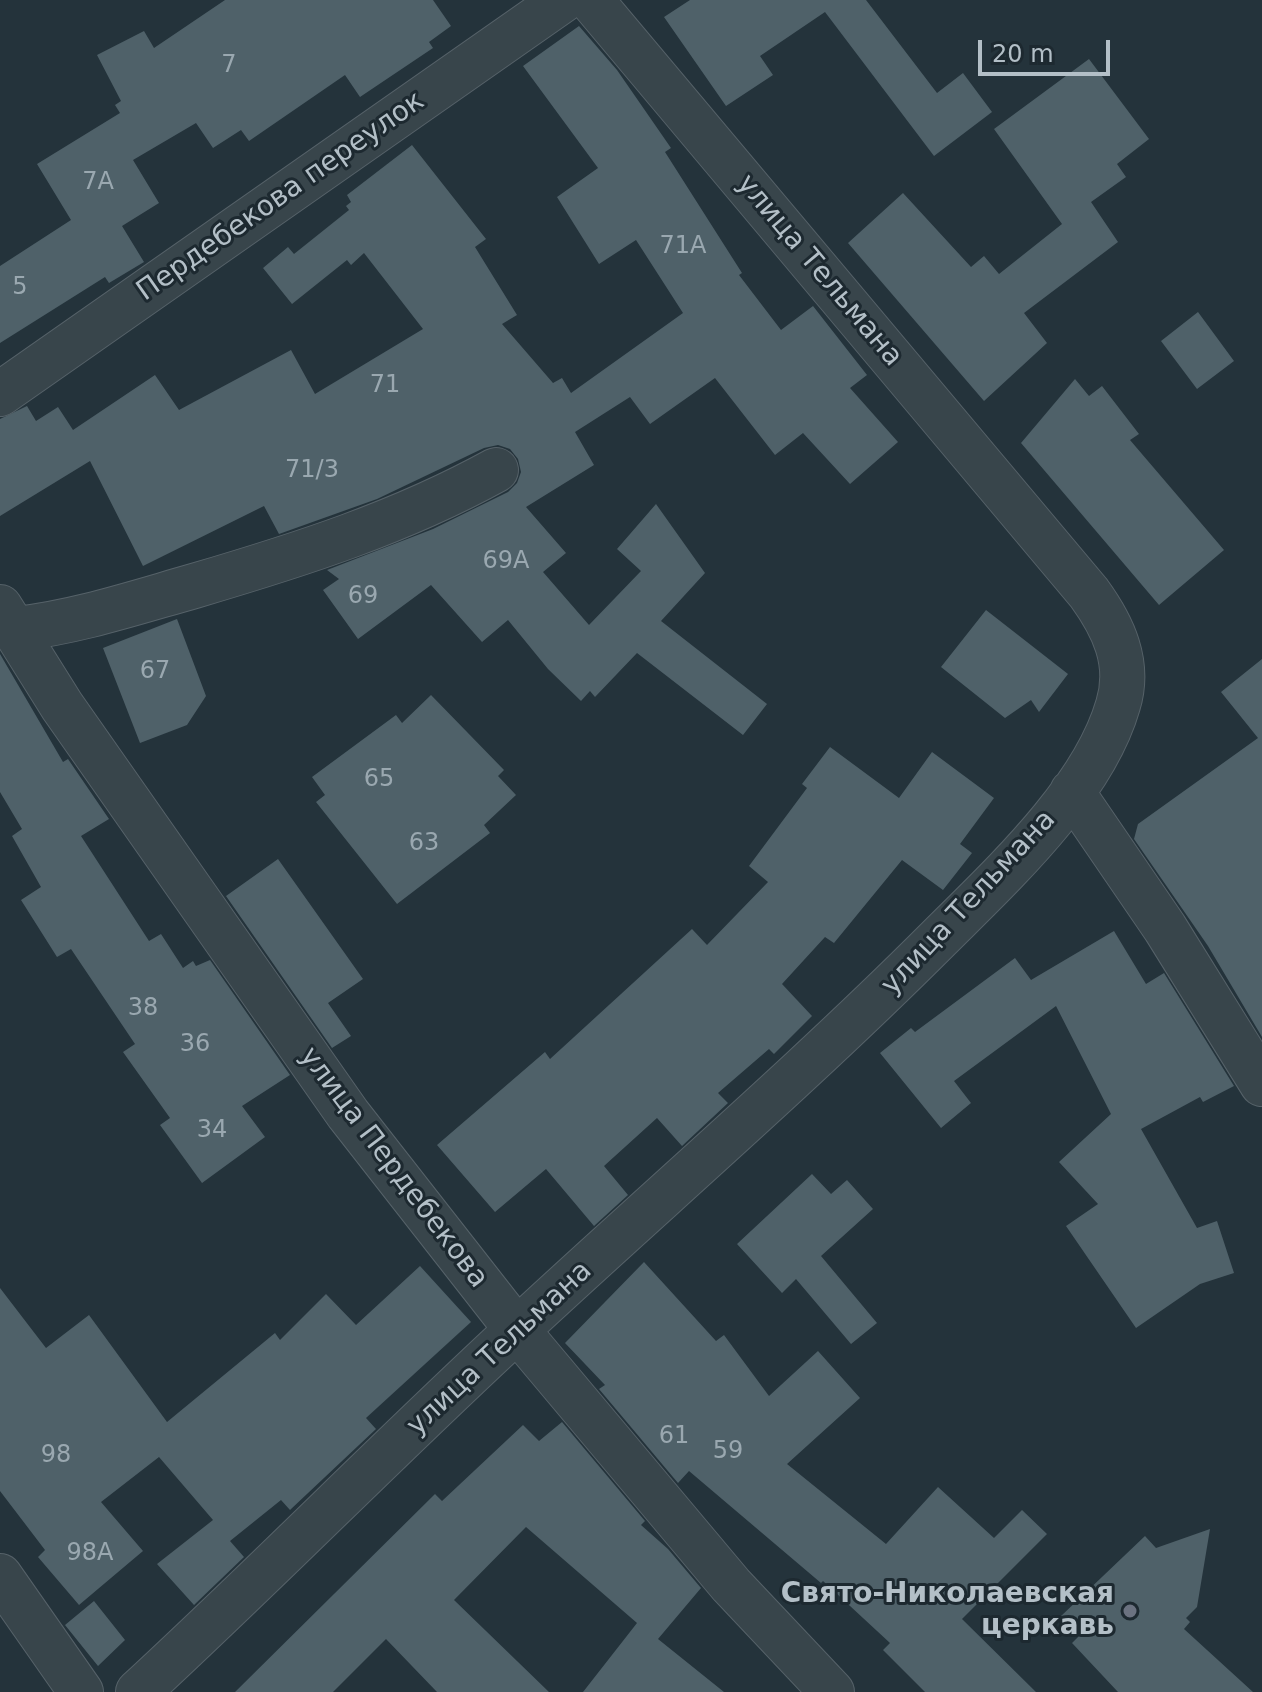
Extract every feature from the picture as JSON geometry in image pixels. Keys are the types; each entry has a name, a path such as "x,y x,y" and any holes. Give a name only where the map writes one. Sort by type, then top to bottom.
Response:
{"street":[{"name":"Пердебекова переулок","path":"0,394 563,0"},
{"name":"улица Тельмана","path":"138,1692 517,1330 832,1046 1025,852 1072,792 1104,740 1119,705 1123,672 1114,627 1089,593 591,0"},
{"path":"8,618 67,623 316,550 433,505 496,470"},
{"name":"улица Пердебекова","path":"8,618 62,706 329,1088 517,1330 731,1585 832,1692"},
{"path":"1072,792 1165,928 1262,1084"},
{"path":"0,1576 81,1692"}],"building":[{"path":"225,0 433,0 451,26 429,42 433,48 360,97 345,75 249,141 241,130 213,148 196,123 133,160 159,203 122,226 144,262 109,283 105,277 0,343 0,266 71,220 37,164 120,113 115,105 121,101 97,55 144,31 154,48"},
{"path":"690,0 866,0 937,93 963,73 992,112 934,156 825,12 760,56 773,75 726,106 664,17"},
{"path":"579,26 617,70 671,148 665,152 742,273 739,275 781,330 813,306 867,375 850,388 898,442 850,484 803,433 775,455 715,378 650,424 630,397 575,432 594,465 526,507 566,553 543,572 589,625 641,571 617,549 656,504 705,573 661,621 767,704 743,735 637,653 595,697 590,691 581,701 548,669 508,620 482,642 431,585 358,639 323,590 339,579 327,570 433,529 508,492 517,483 521,472 518,459 510,449 498,445 484,448 377,499 279,534 264,506 143,566 90,461 0,516 0,419 27,406 36,421 58,407 73,430 155,375 179,410 291,350 315,394 423,329 364,253 351,265 347,260 292,304 263,268 288,247 294,254 349,210 346,206 351,202 347,195 412,145 486,239 475,247 517,315 502,324 553,383 562,378 571,393 683,313 636,240 599,264 557,197 598,168 523,66"},
{"path":"1089,59 1149,139 1117,164 1126,177 1091,202 1118,242 1024,313 1047,343 984,401 848,243 903,193 971,267 984,256 999,274 1062,224 994,129"},
{"path":"1198,312 1234,361 1197,389 1161,341"},
{"path":"1075,379 1089,396 1102,386 1139,434 1130,440 1224,550 1159,605 1021,443"},
{"path":"986,610 1068,674 1039,712 1031,700 1005,718 941,667"},
{"path":"177,619 206,696 187,725 140,743 103,648"},
{"path":"0,654 63,762 68,759 109,819 81,836 149,941 161,934 183,968 193,961 196,966 210,960 290,1075 242,1106 265,1137 202,1183 160,1125 170,1118 123,1052 135,1044 71,949 57,957 21,900 41,887 12,836 22,829 0,792"},
{"path":"1262,659 1262,1037 1208,946 1134,839 1138,824 1258,738 1221,692"},
{"path":"431,695 504,770 498,776 516,795 484,825 490,833 397,904 316,802 325,795 312,777 396,715 402,723"},
{"path":"830,747 899,798 932,752 994,798 960,844 972,853 943,890 902,860 834,943 825,937 782,984 812,1016 774,1054 769,1049 718,1093 728,1103 682,1146 657,1118 604,1166 628,1195 594,1226 546,1169 495,1212 437,1145 545,1052 550,1059 692,929 707,945 768,882 749,866 807,788 802,784"},
{"path":"278,859 363,979 328,1003 351,1036 332,1048 226,896"},
{"path":"1114,931 1146,984 1164,973 1234,1086 1203,1102 1200,1097 1141,1129 1197,1228 1217,1221 1234,1273 1200,1284 1136,1328 1066,1226 1098,1204 1059,1162 1111,1114 1056,1006 954,1081 971,1103 941,1128 880,1053 911,1028 915,1032 1015,958 1031,980"},
{"path":"812,1174 831,1194 847,1180 873,1209 821,1256 877,1323 851,1344 796,1279 782,1293 737,1244"},
{"path":"644,1262 716,1341 724,1335 769,1396 818,1351 860,1398 787,1464 886,1544 938,1487 994,1538 1022,1510 1047,1534 962,1619 1036,1692 925,1692 883,1650 890,1643 823,1581 821,1583 689,1471 678,1483 599,1389 605,1385 565,1343"},
{"path":"420,1266 471,1322 366,1418 376,1429 290,1510 281,1500 230,1541 244,1557 194,1605 157,1564 213,1520 159,1457 101,1502 143,1551 79,1605 38,1557 45,1550 0,1491 0,1288 46,1348 89,1315 167,1422 275,1333 280,1340 326,1294 356,1325"},
{"path":"562,1422 645,1521 641,1525 668,1549 701,1588 658,1639 724,1692 583,1692 637,1623 526,1527 454,1600 549,1692 437,1692 386,1639 333,1692 235,1692 435,1494 442,1501 523,1425 539,1441"},
{"name":"Свято-Николаевская церкавь","path":"1210,1529 1197,1607 1186,1618 1190,1622 1184,1629 1253,1692 1118,1692 1072,1643 1079,1636 1060,1617 1145,1536 1156,1548"},
{"path":"94,1601 125,1640 98,1666 65,1625"}],"place":[{"name":"Свято-Николаевская церкавь","path":"1130,1611"}]}
